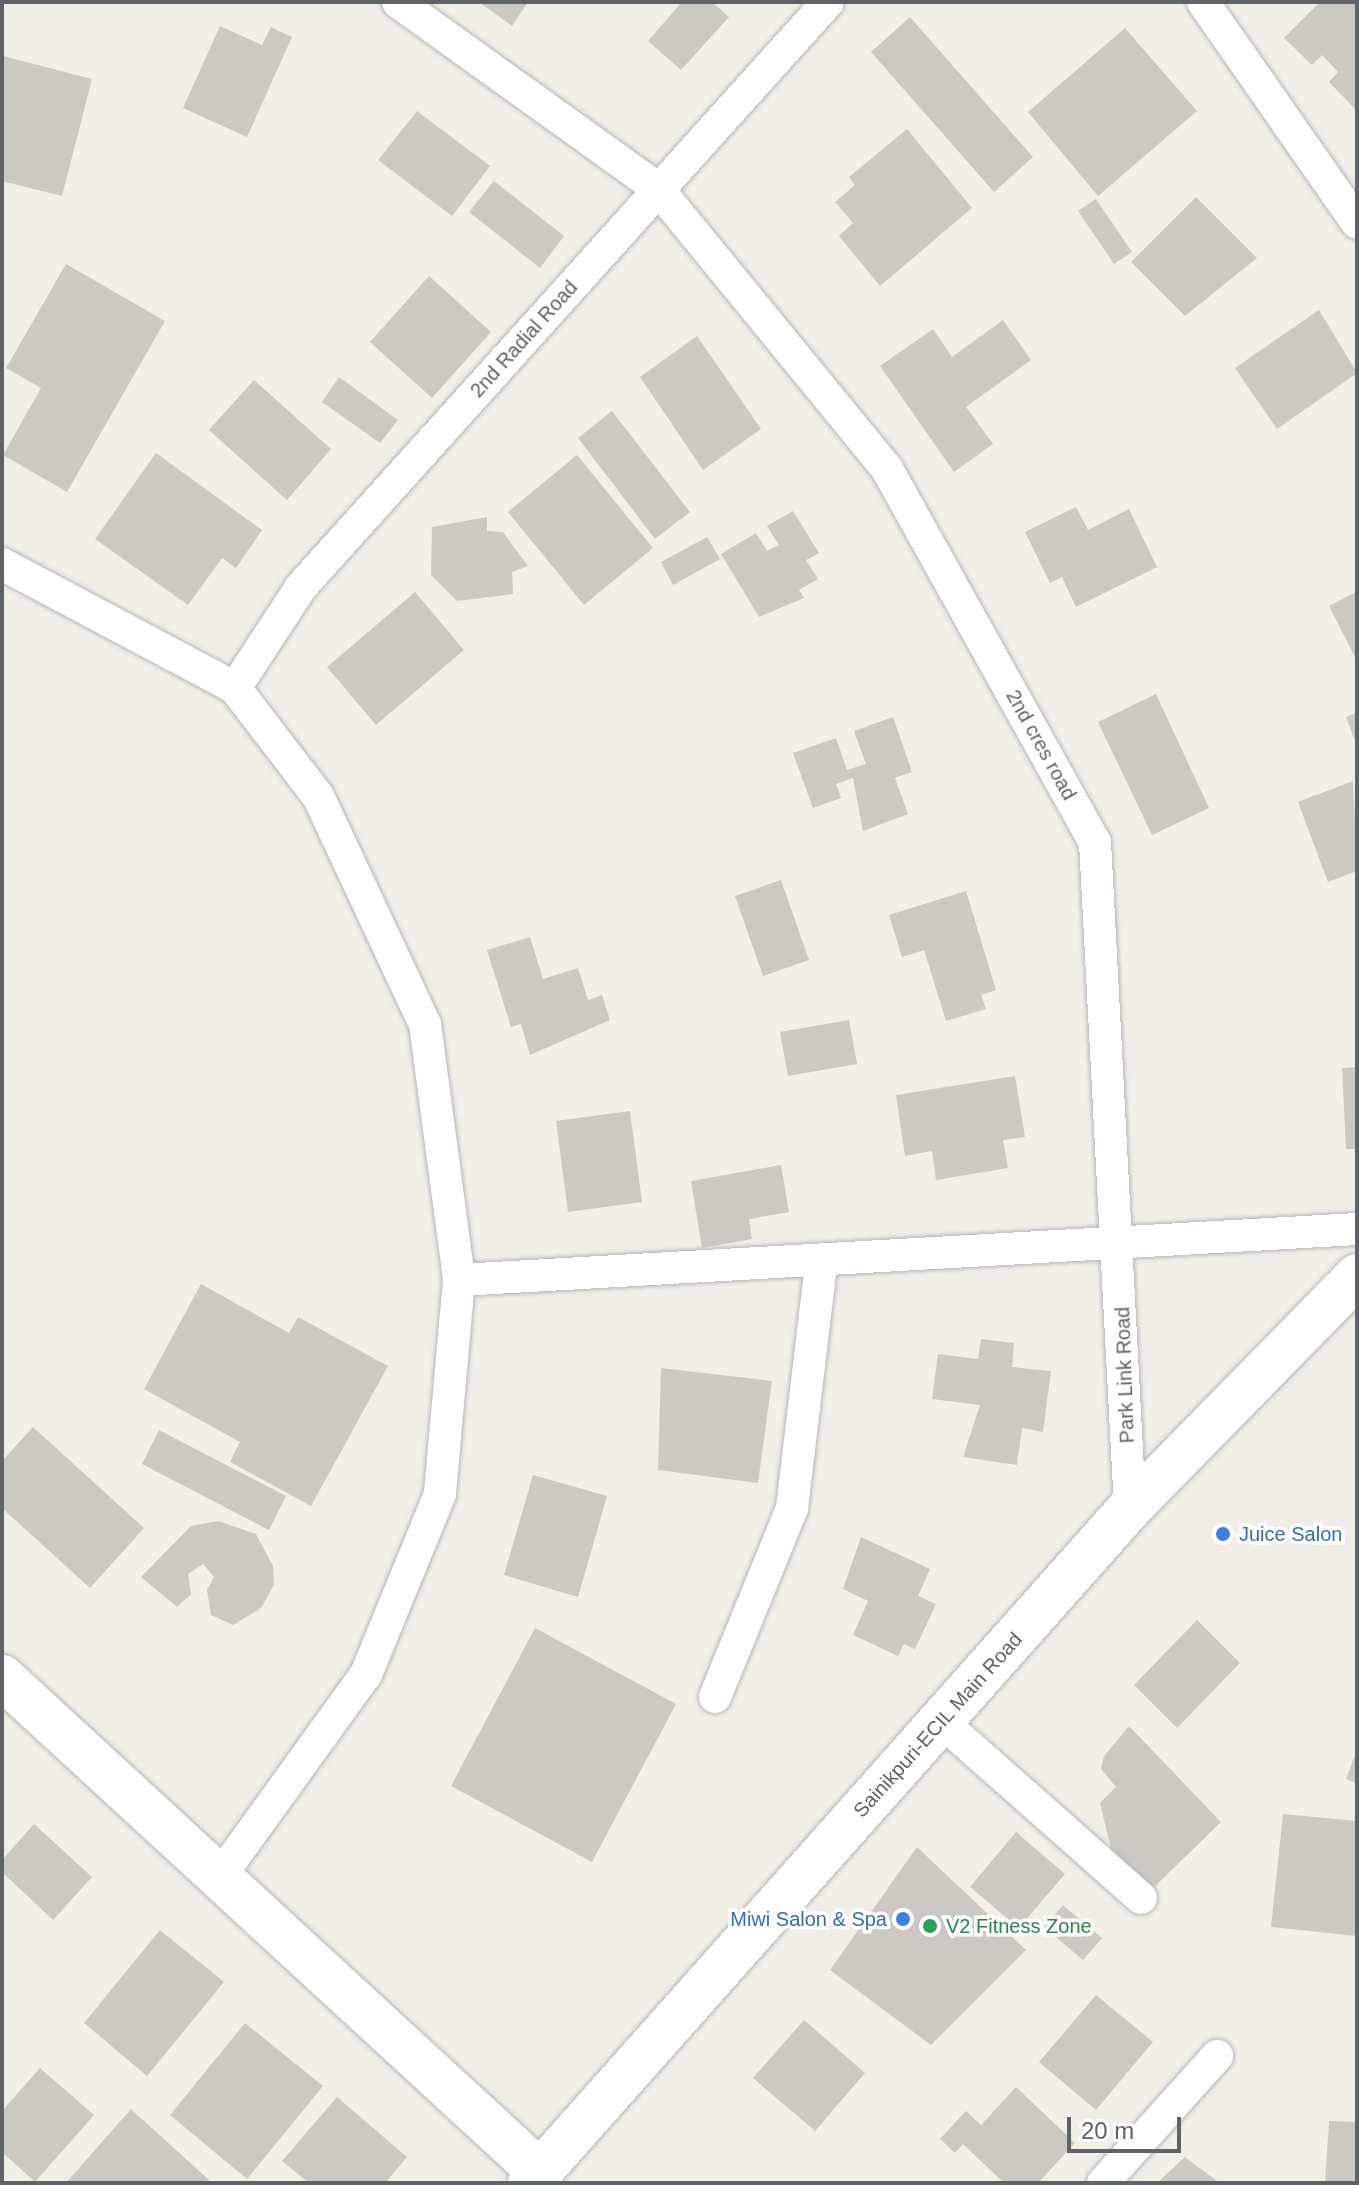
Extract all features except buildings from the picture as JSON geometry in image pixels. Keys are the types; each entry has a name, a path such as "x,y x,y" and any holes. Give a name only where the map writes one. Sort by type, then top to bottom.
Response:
{"main road":[{"name":"Sainikpuri-ECIL Main Road","path":"542,2179 1130,1508 1357,1276"},
{"path":"2,1677 221,1875 542,2179"}],"street":[{"name":"2nd cres road","path":"398,2 658,189 887,469 1095,842 1120,1242"},
{"name":"2nd Radial Road","path":"235,688 301,587 828,2"},
{"path":"1203,2 1357,223"},
{"path":"2,564 235,688 318,796 425,1024 459,1280 440,1494 366,1674 221,1875"},
{"path":"459,1280 821,1263 1357,1229"},
{"name":"Park Link Road","path":"1120,1242 1130,1508"},
{"path":"715,1697 792,1508 821,1263"},
{"path":"941,1721 1141,1898"},
{"path":"1103,2183 1217,2056"}],"place":[{"name":"Juice Salon","path":"1223,1534"},
{"name":"Miwi Salon & Spa","path":"903,1919"},
{"name":"V2 Fitness Zone","path":"930,1926"}]}
